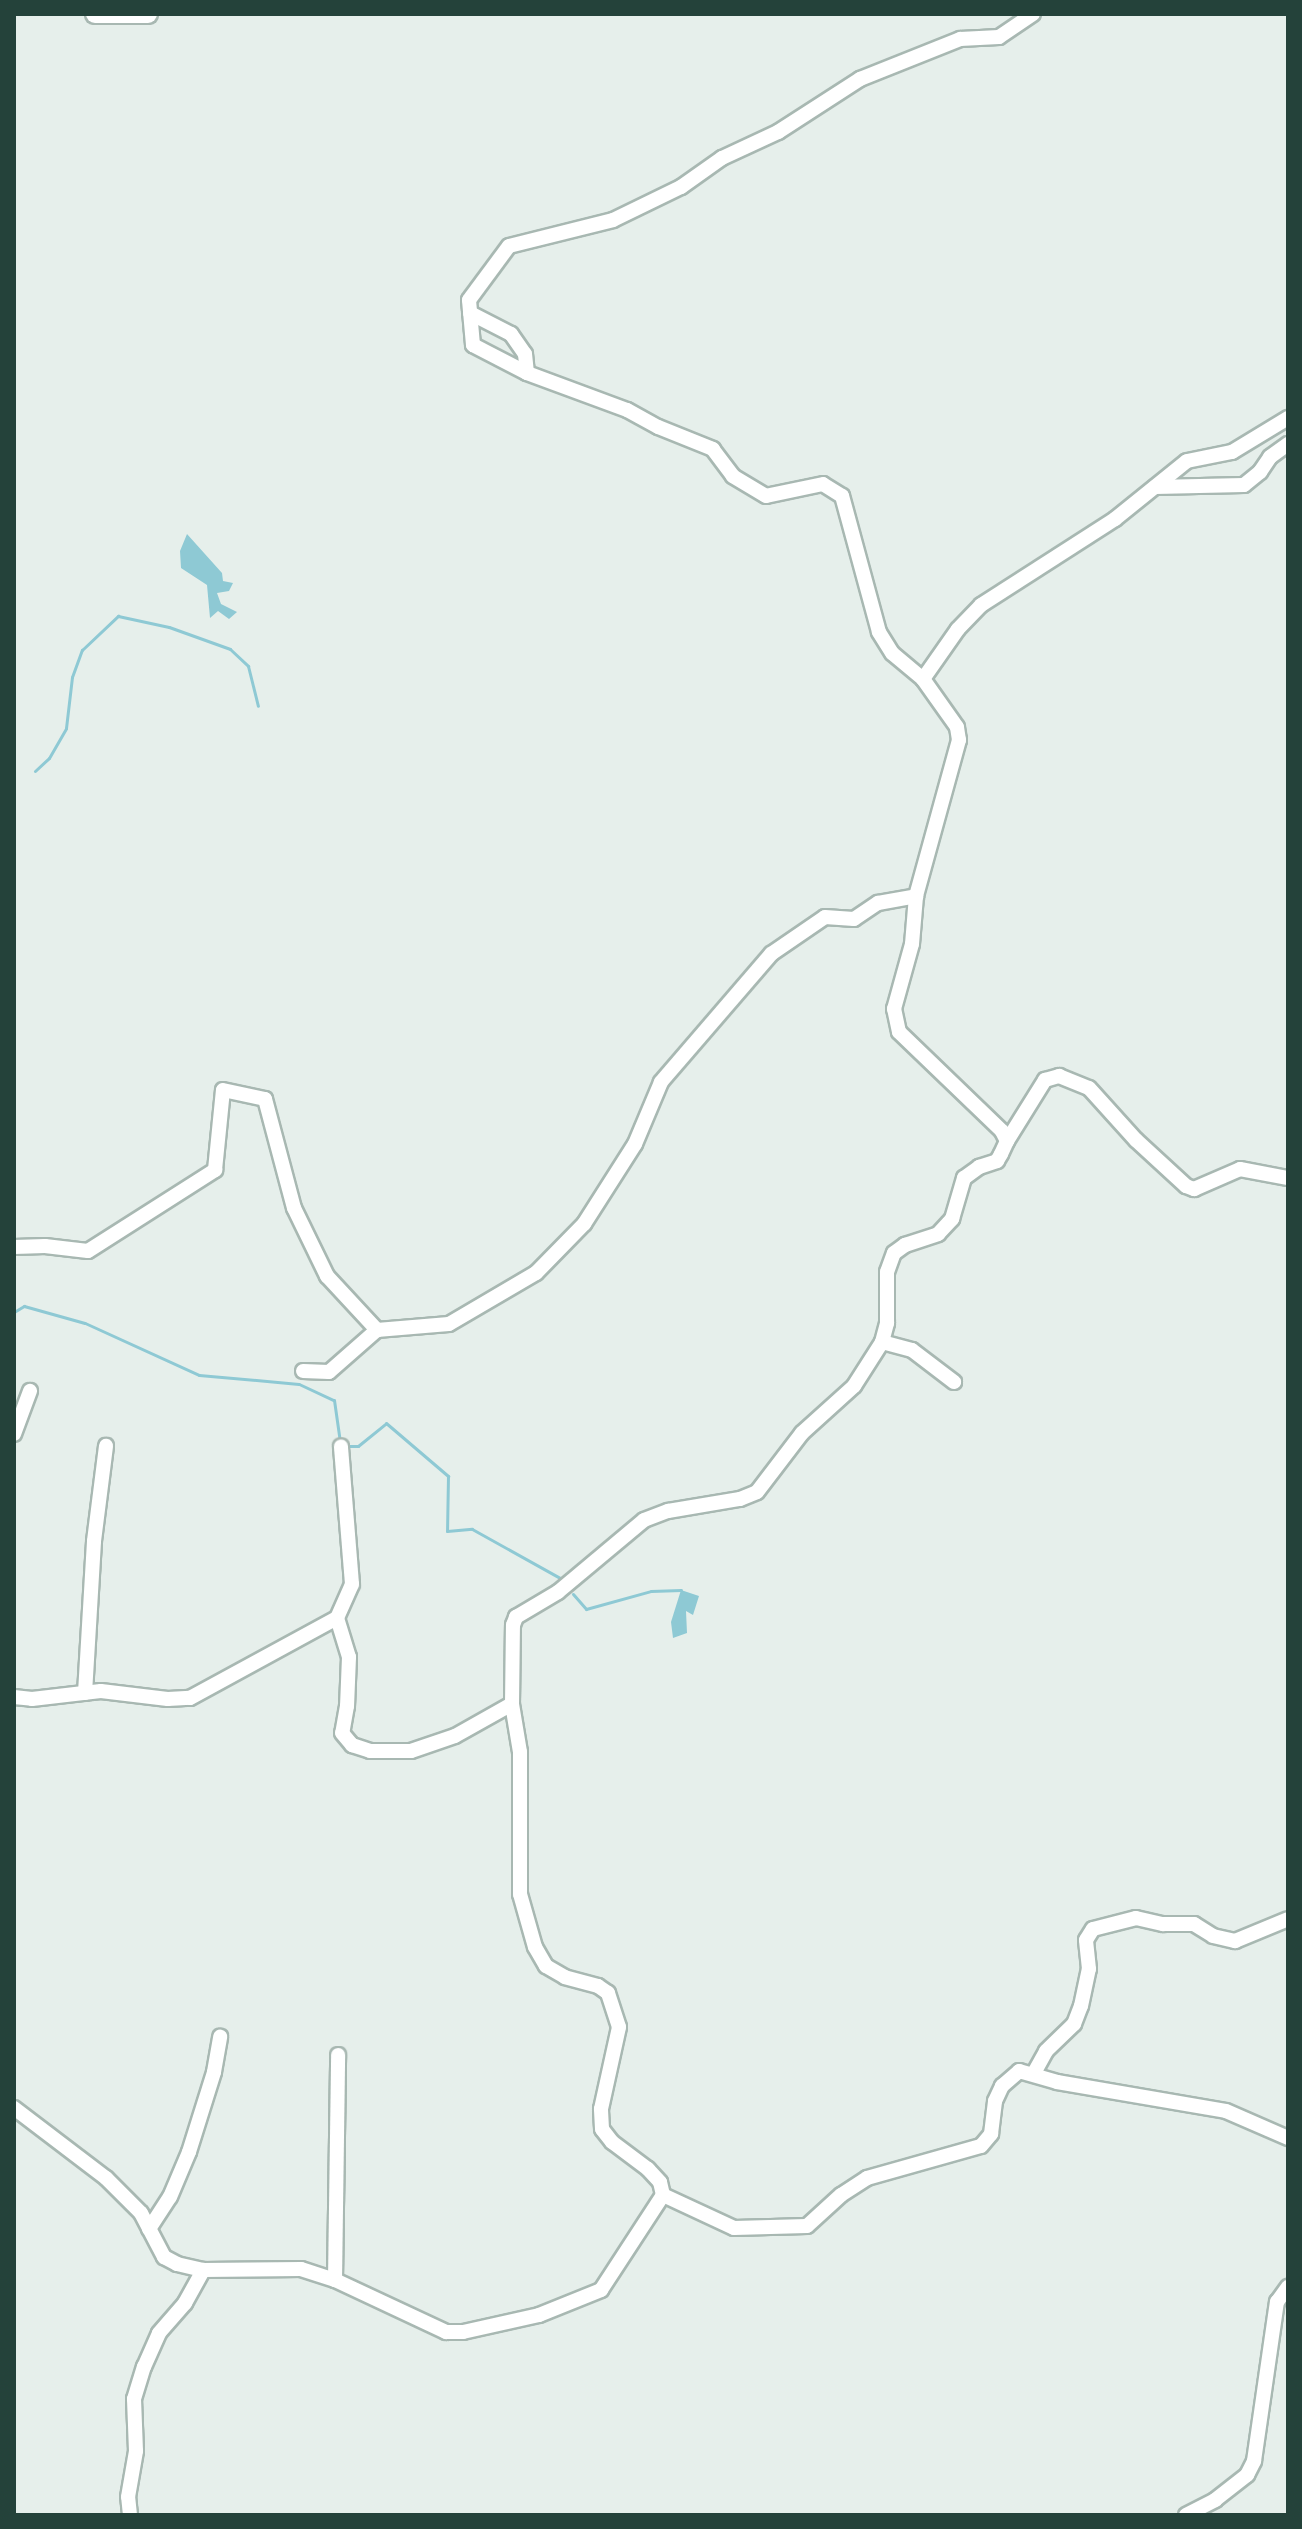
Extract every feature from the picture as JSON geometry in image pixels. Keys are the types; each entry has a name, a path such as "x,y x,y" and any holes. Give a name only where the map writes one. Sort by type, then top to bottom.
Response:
{"main road":[{"path":"95,14 148,14"}],"street":[{"path":"1007,1141 1002,1131 899,1032 894,1009 912,944 916,896 959,740 957,727 923,679 892,653 879,632 846,507 835,490 823,484 766,496 733,476 713,449 658,427 627,410 527,373 473,345 469,300 509,246 613,220 681,187 722,158 778,132 860,79 960,39 999,37 1033,14"},
{"path":"470,313 511,334 525,354 527,373"},
{"path":"923,679 958,629 981,605 1053,561 1187,461 1232,452 1288,418"},
{"path":"1155,487 1244,485 1260,472 1270,457 1288,444"},
{"path":"303,1371 329,1372 377,1330 449,1324 536,1273 584,1224 635,1144 661,1082 771,954 825,917 854,919 878,903 916,896"},
{"path":"14,2108 106,2178 141,2213 164,2257 177,2264 203,2270 301,2269 335,2280 446,2332 463,2332 539,2315 601,2290 663,2195 660,2182 648,2169 612,2142 602,2129 601,2109 619,2027 608,1993 598,1986 565,1977 546,1966 535,1947 520,1894 520,1752 512,1704 513,1625 516,1617 558,1592 644,1520 668,1511 740,1499 757,1492 802,1433 854,1386 882,1342 887,1323 887,1272 894,1253 905,1245 938,1234 948,1224 964,1178 979,1167 997,1161 1045,1080 1059,1076 1089,1088 1136,1140 1186,1186 1194,1189 1240,1169 1288,1178"},
{"path":"14,1247 45,1246 88,1251 215,1170 223,1090 265,1099 294,1208 327,1276 377,1330"},
{"path":"882,1342 912,1350 954,1382"},
{"path":"14,1434 30,1391"},
{"path":"85,1693 94,1541 106,1446"},
{"path":"14,1697 32,1699 85,1693 190,1698 337,1618 352,1584 341,1446"},
{"path":"337,1618 349,1657 347,1706 342,1733 352,1745 370,1751 411,1751 455,1736 512,1704"},
{"path":"1034,2073 1046,2051 1074,2024 1089,1969 1086,1940 1093,1929 1136,1918 1163,1924 1194,1924 1213,1936 1235,1941 1288,1919"},
{"path":"149,2229 170,2197 189,2152 214,2072 220,2037"},
{"path":"335,2280 338,2055"},
{"path":"663,2195 734,2228 807,2226 841,2195 867,2178 981,2146 991,2134 995,2101 1002,2086 1019,2071 1057,2082 1226,2111 1288,2138"},
{"path":"130,2515 128,2497 136,2451 134,2399 153,2344 185,2303 203,2270"},
{"path":"1186,2515 1215,2500 1236,2484 1247,2475 1254,2461 1277,2302 1288,2287"}],"water":[{"path":"187,534 222,573 223,581 233,583 229,591 217,593 221,604 237,612 229,619 218,611 210,618 207,585 181,568 180,551"},
{"path":"681,1590 699,1596 693,1615 686,1611 687,1633 673,1638 671,1622"}],"waterway":[{"path":"35,771 49,758 66,728 72,677 82,650 118,616 169,627 230,649 248,666 258,706"},
{"path":"14,1312 24,1306 85,1323 199,1375 299,1384 334,1400 340,1442"},
{"path":"345,1446 358,1446 386,1423 448,1476 447,1531 472,1529 560,1578"},
{"path":"573,1594 586,1609 651,1591 681,1590"}]}
